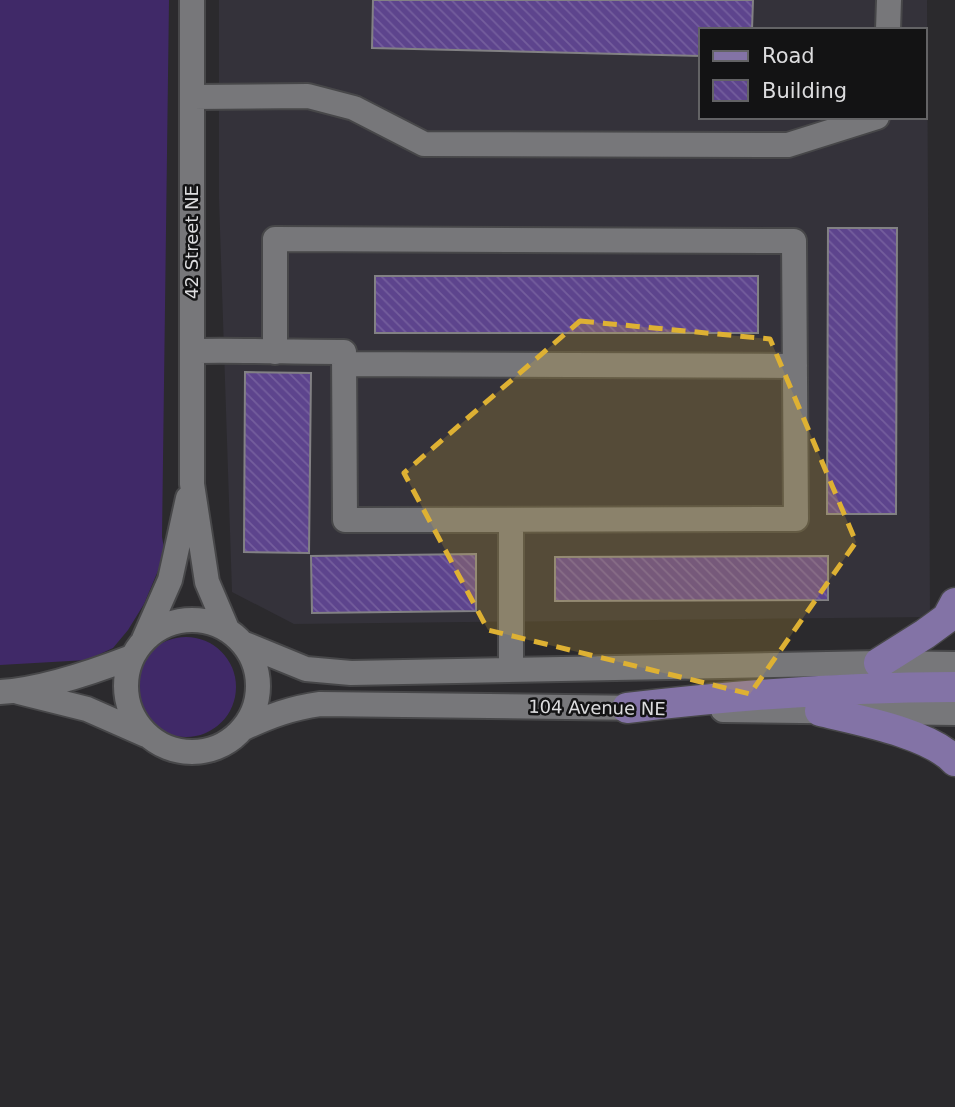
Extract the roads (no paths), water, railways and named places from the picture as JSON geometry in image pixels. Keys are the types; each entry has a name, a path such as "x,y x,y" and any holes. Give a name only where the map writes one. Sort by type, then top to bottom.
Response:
{"main road":[{"path":"879,663 947,618 955,603"},
{"path":"627,708 719,697 955,687"},
{"path":"820,711 884,727 923,741 948,753 955,761"}],"street":[{"name":"42 Street NE","path":"192,0 192,484 207,582 236,637"},
{"path":"888,28 889,0"},
{"path":"192,97 308,96 354,108 424,144 788,145 871,119"},
{"path":"191,351 275,352 344,352 345,520 796,519 794,241 275,239 275,352"},
{"path":"344,365 795,366"},
{"name":"42 Street NE","path":"138,648 170,580 192,484"},
{"path":"510,520 511,670"},
{"path":"9,692 97,670 138,648 162,626 184,619 206,620 236,637 306,668 340,672 955,664"},
{"path":"9,692 87,709 147,735 165,747 186,752 207,751 228,743 244,728 255,710 259,687 256,664 236,637"},
{"path":"138,648 126,677 126,698 134,718 147,735"},
{"name":"104 Avenue NE","path":"244,728 275,714 320,704 955,713"}]}
